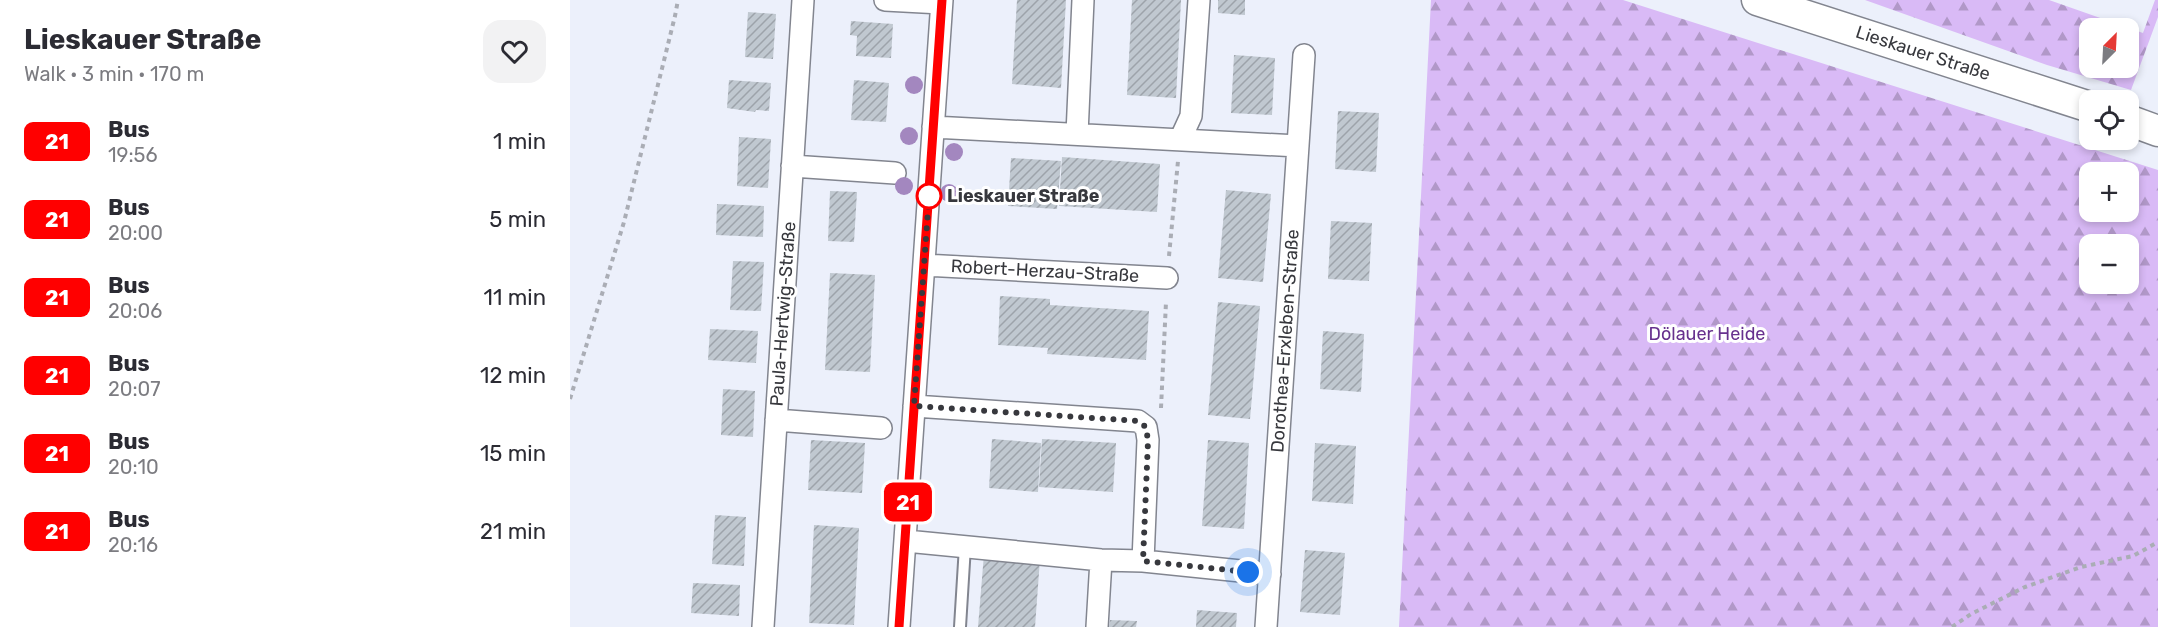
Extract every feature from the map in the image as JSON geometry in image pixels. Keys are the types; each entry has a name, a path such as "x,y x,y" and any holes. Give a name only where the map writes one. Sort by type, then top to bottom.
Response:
{"street":[{"name":"Paula-Hertwig-Straße","path":"763,627 803,0"},
{"path":"885,0 941,2 899,627"},
{"path":"1077,134 1083,0"},
{"path":"1180,140 1191,116 1199,0"},
{"name":"Lieskauer Straße","path":"1757,0 2079,103"},
{"name":"Dorothea-Erxleben-Straße","path":"1266,627 1304,55"},
{"path":"2139,124 2158,131"},
{"path":"933,127 1298,146"},
{"path":"792,166 895,172"},
{"name":"Robert-Herzau-Straße","path":"924,264 1167,278"},
{"path":"914,406 1138,421 1146,427 1148,441 1143,561"},
{"path":"776,420 881,428"},
{"path":"906,541 1269,574"},
{"path":"1097,627 1101,560"}],"lane":[{"path":"960,627 965,546"}],"path":[{"path":"570,399 624,222 678,0"},
{"path":"1952,627 1971,614 2025,587 2081,567 2133,556 2158,542"}],"green space":[{"name":"Dölauer Heide","path":"1431,0 1623,0 2079,145 2079,150 2095,150 2133,162 2079,162 2079,222 2139,222 2139,164 2158,170 2158,627 1399,627"},
{"path":"1865,0 2049,0 2100,18 2079,18 2079,75"},
{"path":"2155,0 2158,0 2158,17 2139,68 2139,32 2143,33"},
{"path":"2091,78 2135,78 2131,90"}],"building":[{"path":"1017,0 1066,0 1061,88 1012,84"},
{"path":"1132,0 1181,0 1176,98 1127,95"},
{"path":"1218,0 1245,0 1245,15 1218,13"},
{"path":"748,12 776,14 773,59 745,57"},
{"path":"851,21 893,24 891,58 856,56 857,36 850,35"},
{"path":"1234,55 1275,58 1272,115 1231,113"},
{"path":"729,80 771,83 769,111 756,110 755,112 727,108"},
{"path":"854,80 889,83 886,122 851,120"},
{"path":"1338,111 1379,113 1376,172 1335,169"},
{"path":"739,137 771,139 768,188 737,186"},
{"path":"1062,157 1160,164 1157,212 1059,206"},
{"path":"1011,158 1061,161 1057,209 1008,206"},
{"path":"1226,190 1271,194 1263,282 1218,278"},
{"path":"830,191 857,192 854,242 828,241"},
{"path":"717,204 764,206 763,237 716,235"},
{"path":"1331,221 1372,223 1369,281 1328,279"},
{"path":"733,261 764,262 761,311 730,310"},
{"path":"830,273 875,275 870,372 825,370"},
{"path":"1000,296 1050,299 1050,305 1149,311 1146,360 1047,354 1048,348 998,345"},
{"path":"1218,302 1260,306 1250,419 1208,415"},
{"path":"710,329 758,331 756,363 708,360"},
{"path":"1323,331 1364,334 1361,392 1320,389"},
{"path":"723,389 755,391 753,437 721,435"},
{"path":"992,439 1041,443 1038,492 989,488"},
{"path":"1042,439 1116,443 1113,492 1039,487"},
{"path":"811,440 865,443 862,493 808,490"},
{"path":"1208,440 1249,443 1244,529 1202,526"},
{"path":"1315,443 1356,446 1353,504 1312,501"},
{"path":"715,515 746,517 744,566 712,564"},
{"path":"814,525 859,528 854,625 809,623"},
{"path":"1305,550 1345,553 1340,615 1300,612"},
{"path":"984,554 1040,559 1035,627 978,627"},
{"path":"693,583 740,585 739,616 691,613"},
{"path":"1197,610 1237,613 1236,627 1196,627"},
{"path":"1110,620 1137,621 1136,627 1109,627"}],"bus line":[{"name":"21","path":"899,627 942,0"}],"place":[{"name":"Lieskauer Straße","path":"929,196"}],"route":[{"path":"929,196 914,406 1138,421 1146,427 1148,441 1143,561 1248,572"}]}
